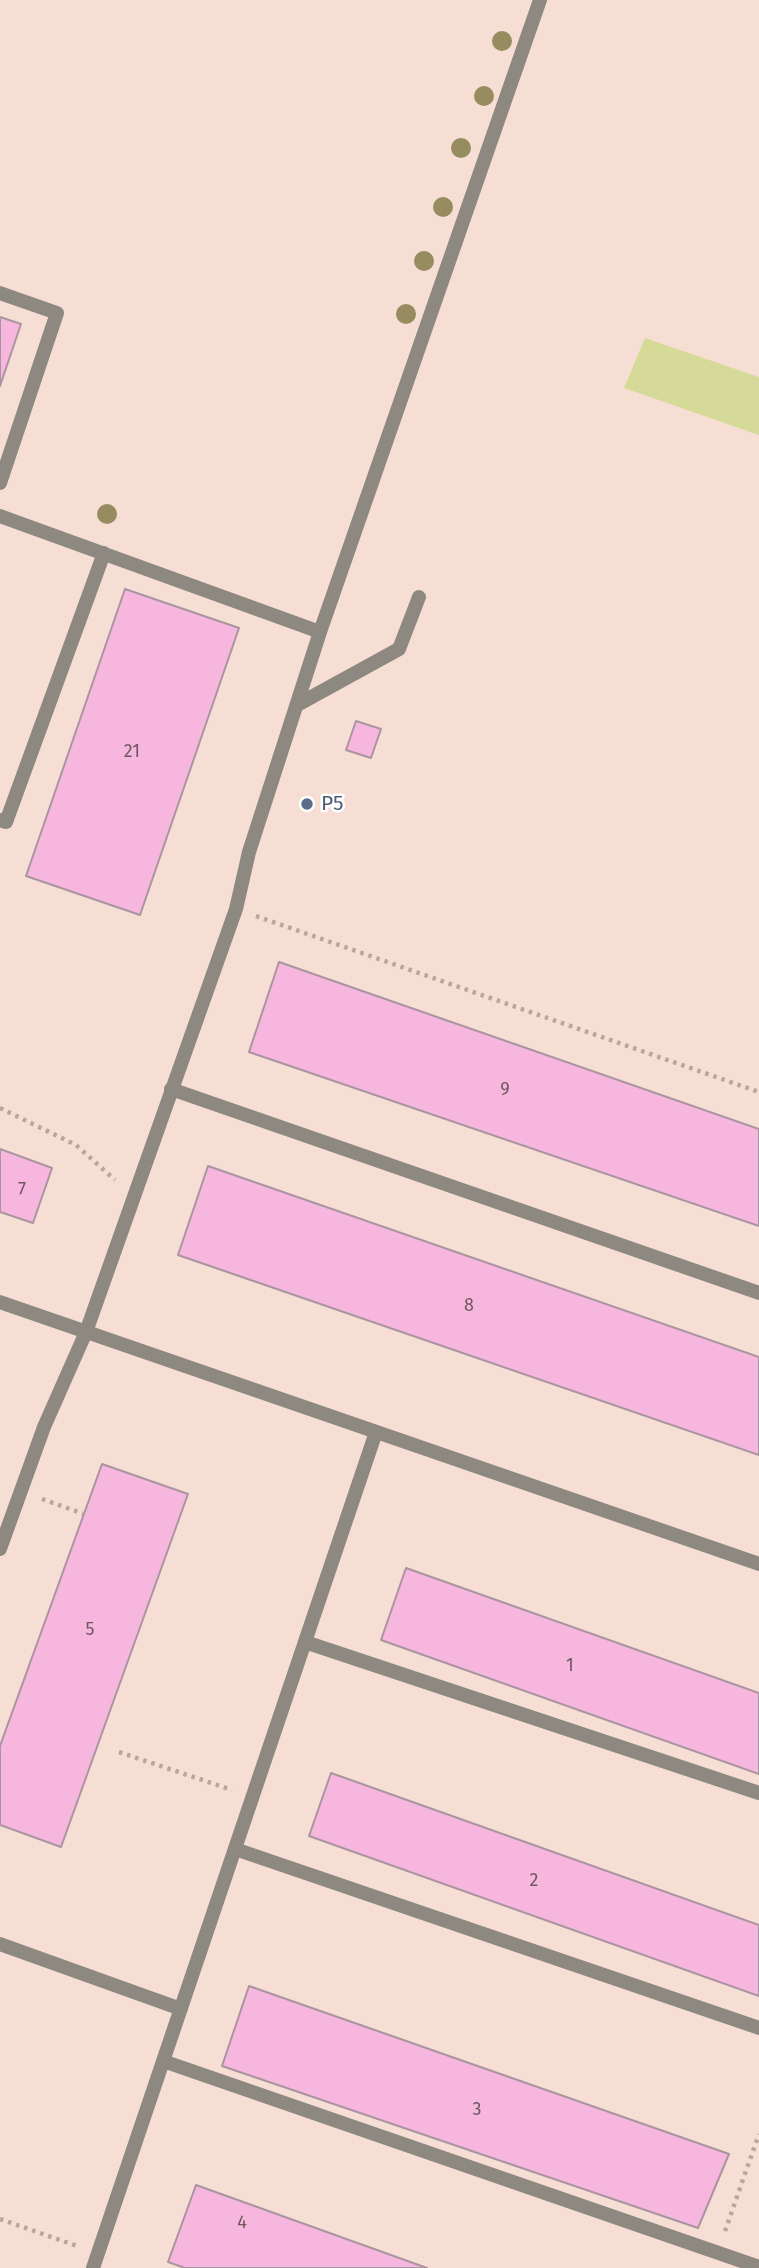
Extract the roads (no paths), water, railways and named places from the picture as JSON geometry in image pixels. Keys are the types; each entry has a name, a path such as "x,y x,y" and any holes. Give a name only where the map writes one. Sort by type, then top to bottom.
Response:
{"lane":[{"path":"0,1549 3,1529 86,1332 236,909 249,852 320,632 540,0"},
{"path":"0,293 57,313 0,483"},
{"path":"0,516 320,632"},
{"path":"0,820 6,822 104,553"},
{"path":"296,705 399,649 419,597"},
{"path":"171,1089 759,1293"},
{"path":"0,1302 759,1564"},
{"path":"94,2264 376,1432"},
{"path":"305,1642 759,1793"},
{"path":"235,1849 759,2028"},
{"path":"0,1944 181,2009"},
{"path":"163,2061 759,2267"}],"place":[{"name":"P5","path":"307,804"}]}
